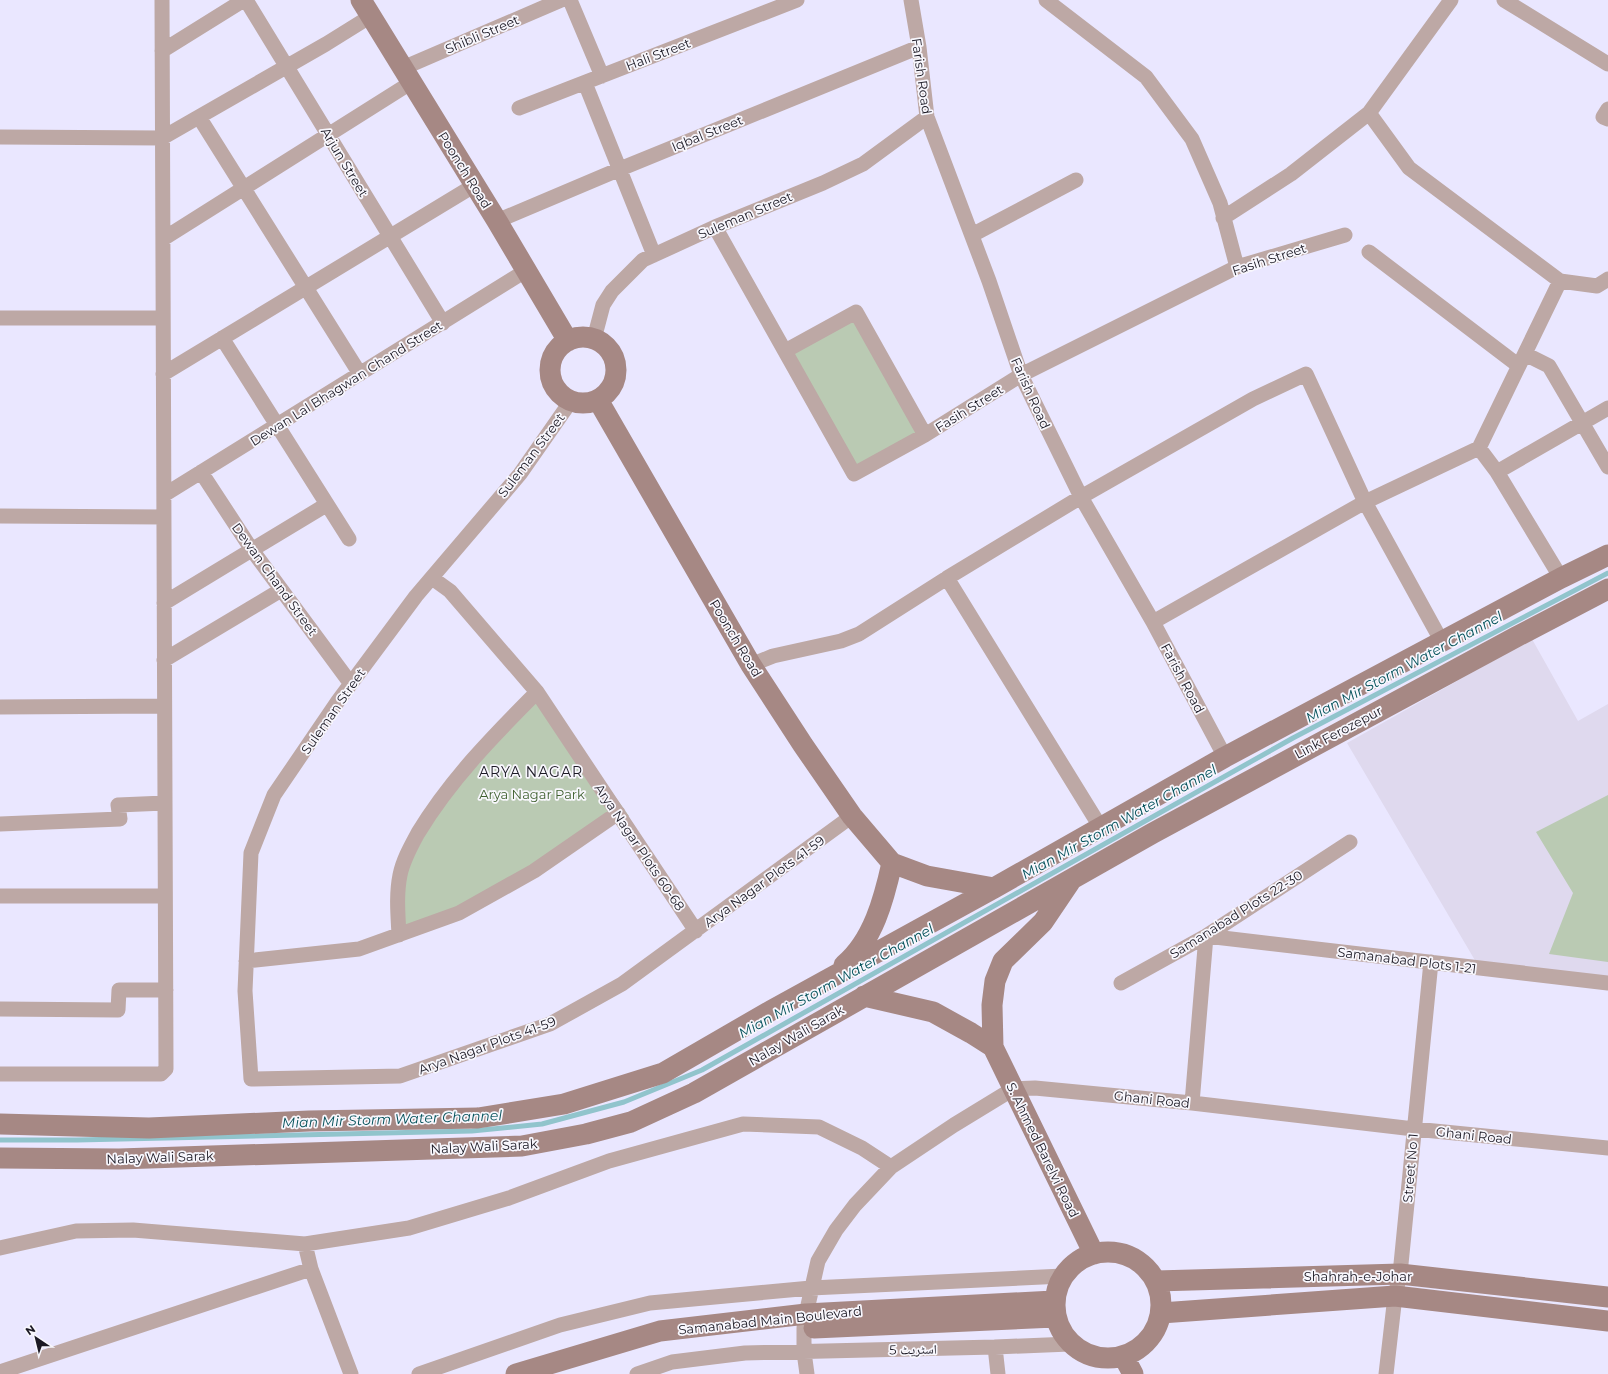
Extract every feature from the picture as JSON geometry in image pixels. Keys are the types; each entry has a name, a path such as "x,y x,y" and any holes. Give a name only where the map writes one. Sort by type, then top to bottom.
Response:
{"main road":[{"name":"Poonch Road","path":"366,8 527,270 568,341"},
{"path":"586,337 594,339 605,346 613,356 616,368 615,381 608,392 598,400 590,403 571,401 562,396 555,388 550,378 550,367 553,356 559,347 568,341 586,337"},
{"name":"Poonch Road","path":"598,400 751,665 803,745 852,816 892,863 927,876 994,888"},
{"path":"0,1124 149,1128 309,1121 478,1118 564,1104 663,1072 828,978 994,888 1225,757 1608,555"},
{"path":"1553,583 1556,615"},
{"name":"Link Ferozepur","path":"1071,880 1326,738 1556,615 1608,589"},
{"path":"828,978 853,958 871,928 884,897 892,863"},
{"name":"Nalay Wali Sarak","path":"0,1158 119,1159 522,1146 586,1134 631,1122 694,1093 1071,880"},
{"name":"S. Ahmed Barelvi Road","path":"1071,880 1043,922 1003,961 995,980 994,987 992,1005 993,1047 1094,1254"},
{"path":"864,996 933,1012 971,1032 993,1047"},
{"path":"119,1127 119,1159"},
{"path":"1112,1252 1129,1256 1144,1266 1156,1281 1161,1297 1161,1313 1156,1328 1148,1340 1137,1350 1128,1365 1086,1354 1070,1344 1061,1332 1055,1309 1057,1288 1063,1276 1076,1262 1094,1254 1112,1252"},
{"name":"Shahrah-e-Johar","path":"1156,1281 1400,1274 1608,1297"},
{"name":"Shahrah-e-Johar","path":"1161,1313 1395,1296 1608,1321"},
{"name":"Samanabad Main Boulevard","path":"516,1374 660,1331 805,1321 1055,1309"},
{"name":"Samanabad Main Boulevard","path":"558,1374 662,1343 805,1321"}],"street":[{"path":"0,1074 160,1074 166,1069 162,0"},
{"path":"162,51 245,0"},
{"name":"Arjun Street","path":"245,0 287,66 443,323"},
{"name":"Shibli Street","path":"163,239 328,135 407,75 561,0"},
{"path":"570,0 602,76"},
{"name":"Hali Street","path":"519,108 797,0"},
{"name":"Farish Road","path":"910,0 919,47 927,117 972,235 1021,375 1081,497 1153,622 1225,757"},
{"path":"1046,0 1146,77 1192,139 1220,203 1237,267"},
{"path":"1224,218 1291,174 1369,113 1450,0"},
{"path":"1504,0 1608,64"},
{"path":"0,138 162,138 287,66 366,8"},
{"name":"Iqbal Street","path":"497,221 620,168 919,47"},
{"path":"585,83 654,255"},
{"path":"1608,109 1603,117 1608,119"},
{"path":"1369,113 1409,168 1560,281 1597,286 1608,279"},
{"path":"199,117 360,374"},
{"name":"Suleman Street","path":"594,339 603,305 612,291 643,260 715,227 823,183 863,164 927,117"},
{"path":"972,235 1076,180"},
{"path":"163,374 475,185"},
{"name":"Fasih Street","path":"715,227 854,474 925,435 1021,375 1237,267 1345,235"},
{"path":"1370,252 1522,360 1549,366 1608,467"},
{"name":"Dewan Lal Bhagwan Chand Street","path":"164,495 527,270"},
{"path":"1153,622 1365,502 1479,448 1560,281"},
{"path":"785,351 856,312 925,435"},
{"path":"0,318 163,318"},
{"path":"222,338 326,505 349,539"},
{"path":"751,665 773,656 841,641 859,634 947,578 1081,497 1253,399 1306,374 1365,502 1442,642"},
{"name":"Suleman Street","path":"251,1079 245,991 252,853 274,795 351,684 416,596 520,474 571,401"},
{"path":"1497,472 1608,408"},
{"path":"1479,448 1497,472 1553,583"},
{"name":"Dewan Chand Street","path":"200,472 252,550 351,684"},
{"path":"164,603 326,505"},
{"path":"0,516 164,517"},
{"name":"Arya Nagar Plots 60-68","path":"432,578 450,591 537,692 696,931"},
{"path":"947,578 1101,828"},
{"path":"164,660 281,590"},
{"path":"399,935 397,891 400,873 411,847 431,812 456,780 490,740 537,692"},
{"path":"0,707 164,706"},
{"path":"0,824 120,819 118,805 165,803"},
{"path":"246,961 359,949 459,913 534,871 618,813"},
{"name":"Arya Nagar Plots 41-59","path":"251,1079 400,1076 550,1024 622,984 852,816"},
{"name":"Samanabad Plots 22-30","path":"1121,983 1206,936 1350,842"},
{"path":"0,896 165,896"},
{"path":"1192,1103 1206,936"},
{"name":"Samanabad Plots 1-21","path":"1206,936 1608,983"},
{"name":"Street No 1","path":"1386,1374 1395,1296 1400,1274 1431,962"},
{"path":"0,1009 118,1010 119,990 166,990"},
{"name":"Ghani Road","path":"807,1374 804,1352 805,1321 811,1288 818,1261 836,1230 855,1205 891,1167 954,1125 1013,1089 1035,1088 1192,1103 1414,1129 1608,1148"},
{"path":"0,1248 76,1231 126,1230 305,1244 409,1228 509,1198 609,1161 743,1124 819,1127 862,1148 891,1167"},
{"path":"305,1244 311,1269 351,1374"},
{"path":"0,1372 311,1269"},
{"path":"419,1374 560,1325 650,1303 811,1288 1063,1276"},
{"name":"اسٹریٹ 5","path":"637,1374 672,1362 745,1353 1070,1344"},
{"path":"995,1347 998,1374"}],"shaded area":[{"path":"1532,639 1578,721 1608,704 1608,979 1476,962 1347,743"}],"green space":[{"path":"856,312 925,435 854,474 785,351"},
{"name":"Arya Nagar Park","path":"538,689 629,816 450,914 400,933 404,874 439,808"},
{"path":"1608,795 1608,962 1549,954 1573,893 1536,832"}],"waterway":[{"name":"Mian Mir Storm Water Channel","path":"0,1140 77,1140 472,1131 542,1124 624,1102 702,1070 1293,738 1608,573"}],"district":[{"name":"ARYA NAGAR","path":"531,772"}]}
